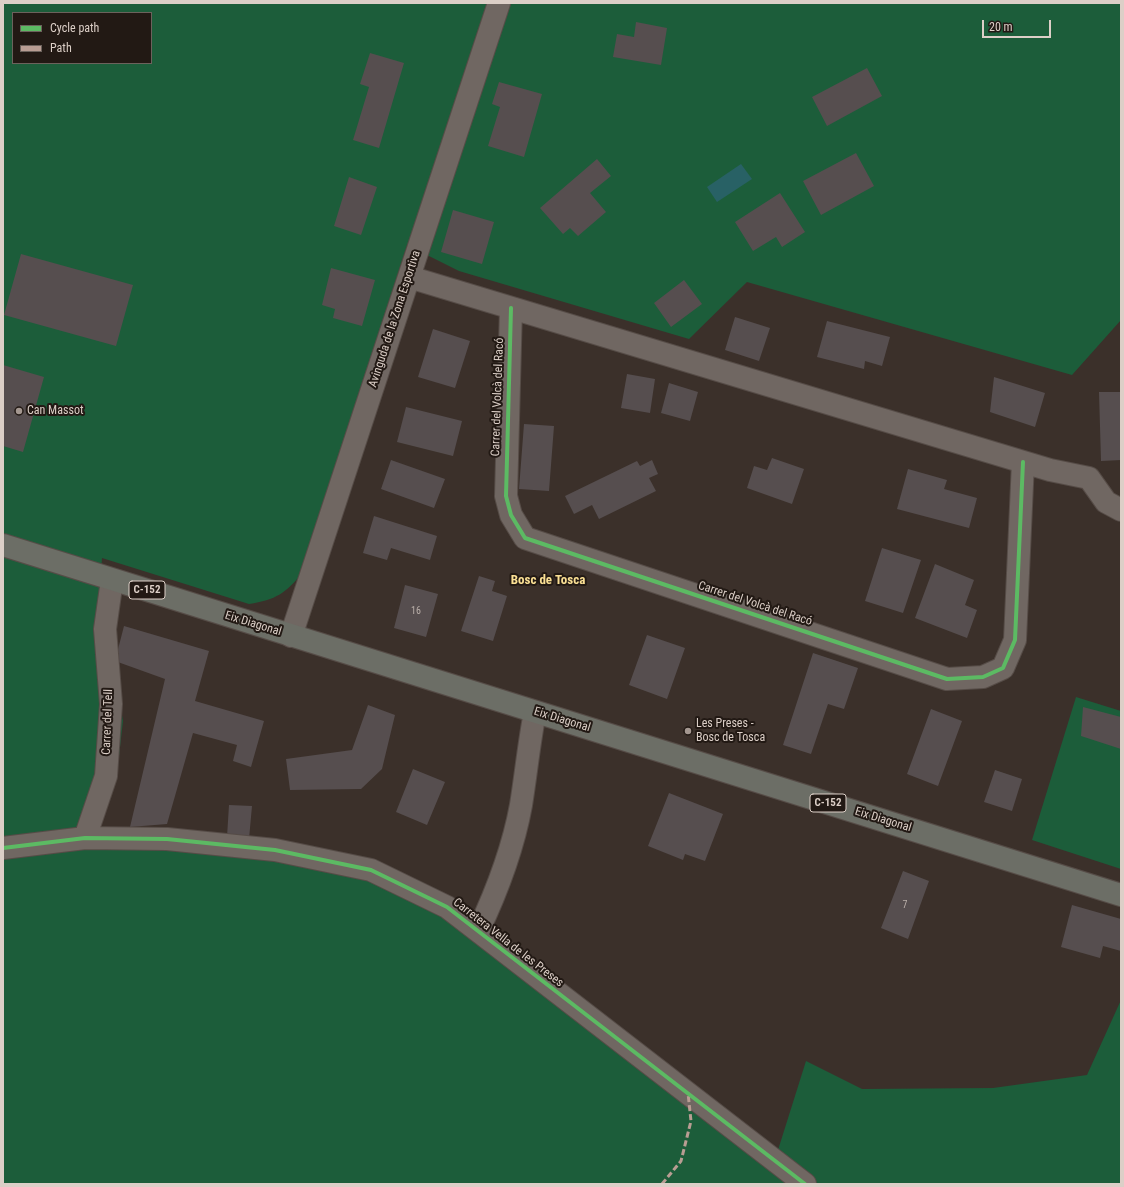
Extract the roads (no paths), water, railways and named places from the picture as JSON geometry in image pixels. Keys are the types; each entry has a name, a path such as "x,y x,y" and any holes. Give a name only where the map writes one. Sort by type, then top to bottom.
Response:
{"main road":[{"name":"Eix Diagonal","path":"3,545 1121,895"}],"street":[{"name":"Avinguda de la Zona Esportiva","path":"291,636 499,3"},
{"path":"409,277 1050,470 1089,478 1106,502 1121,510"},
{"name":"Carrer del Volcà del Racó","path":"511,308 506,496 511,515 525,538 947,679 982,677 1003,668 1015,640 1023,462"},
{"name":"Carrer del Tell","path":"85,838 106,776 111,704 105,629 112,580"},
{"path":"478,931 500,884 521,806 528,749 535,712"},
{"name":"Carretera Vella de les Preses","path":"3,848 85,838 167,839 275,850 371,870 447,907 805,1184"}],"water":[{"path":"741,164 752,179 717,202 707,187"}],"place":[{"name":"Can Massot","path":"19,411"},
{"name":"Les Preses - Bosc de Tosca","path":"688,731"}],"district":[{"name":"Bosc de Tosca","path":"548,581"}]}
